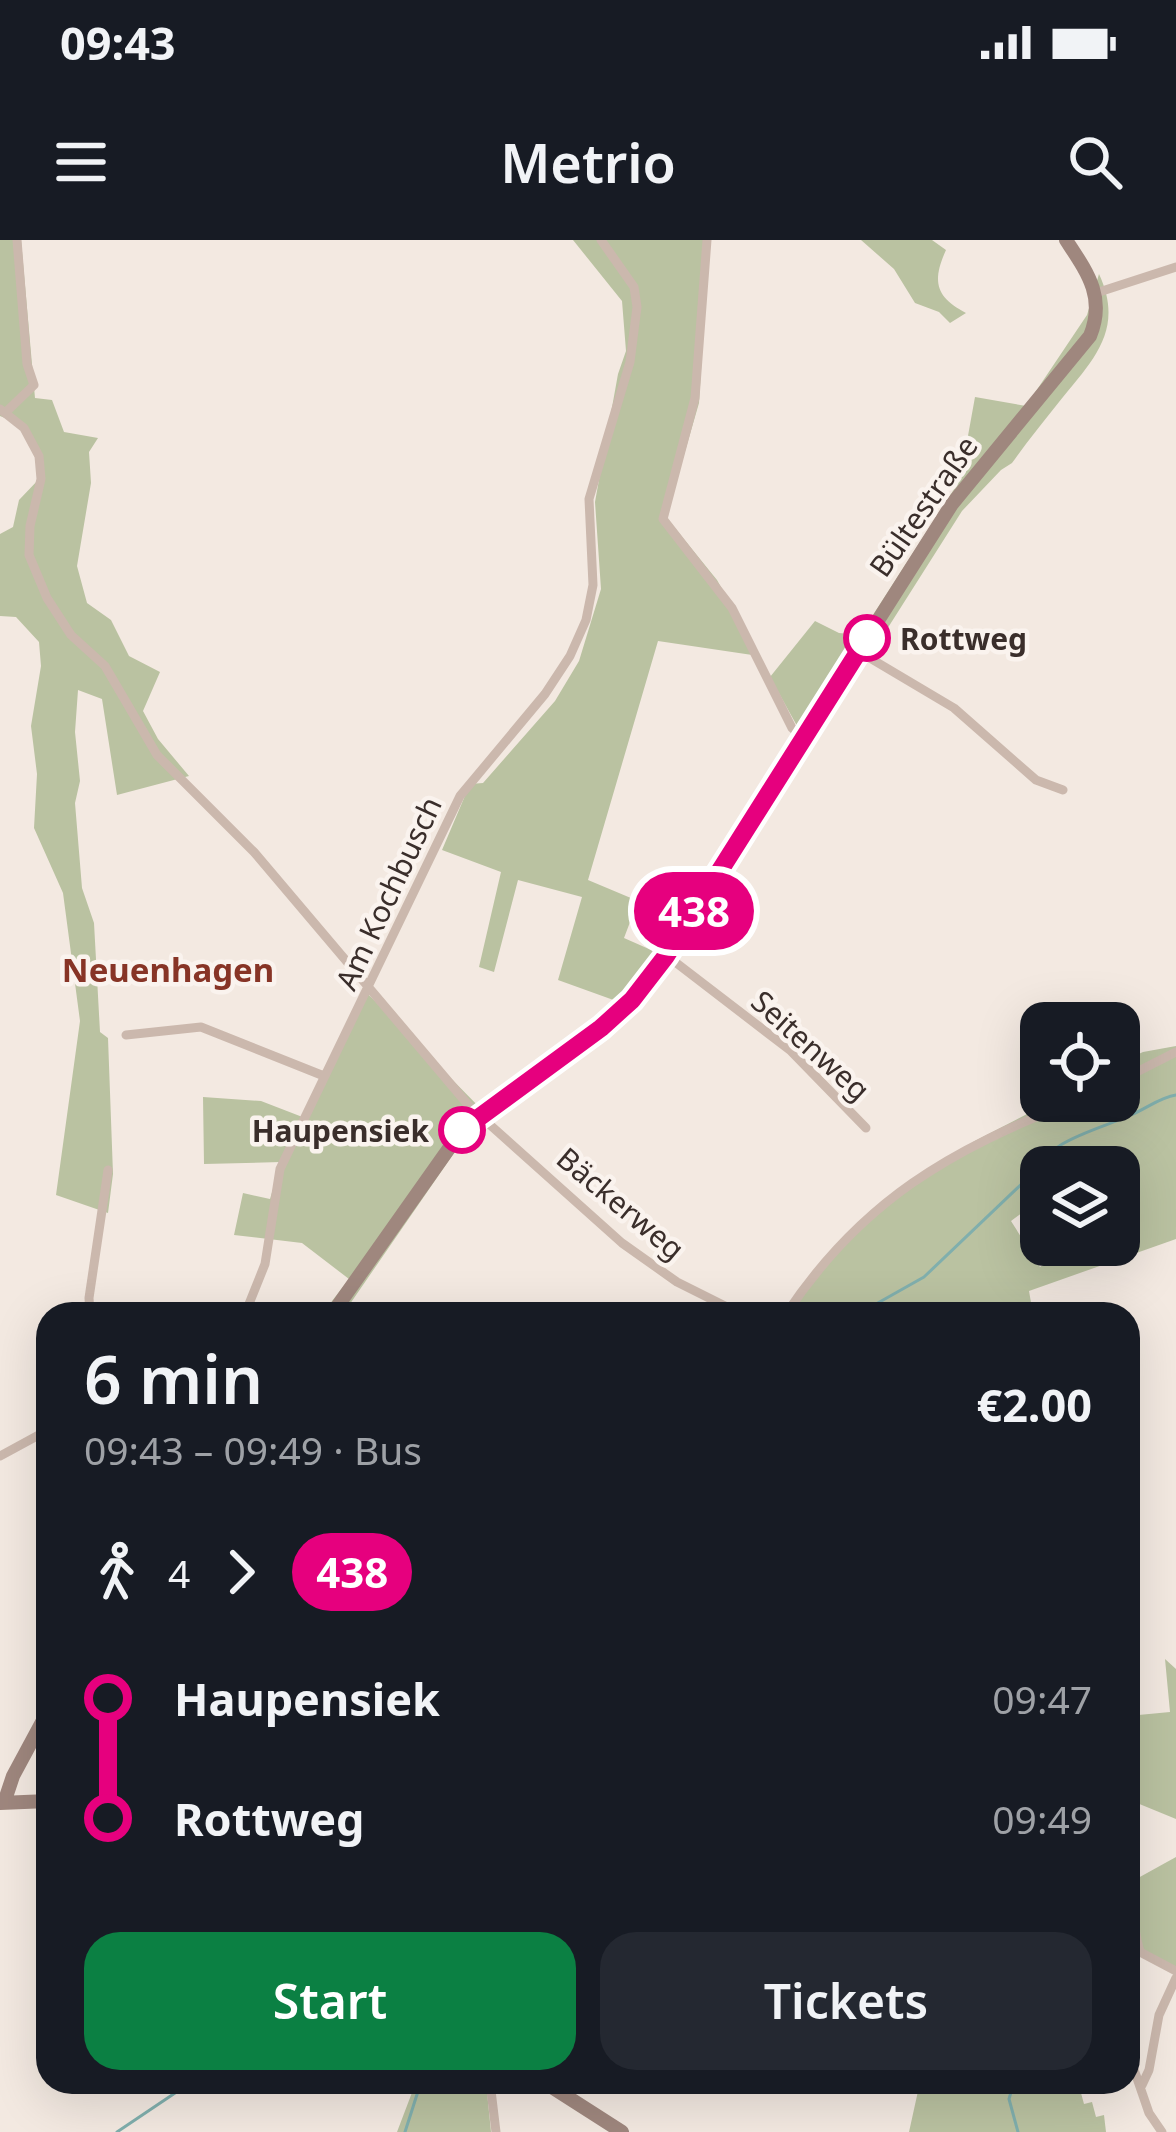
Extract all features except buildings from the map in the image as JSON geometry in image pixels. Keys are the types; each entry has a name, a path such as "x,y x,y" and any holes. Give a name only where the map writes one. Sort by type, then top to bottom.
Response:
{"street":[{"path":"17,240 27,364 34,385 3,410 24,428 39,456 41,478 29,555 47,598 71,635 105,666 157,755 254,852 480,1115"},
{"name":"Am Kochbusch","path":"250,1302 265,1264 275,1182 460,796 545,694 586,620 593,585 589,500 630,362 637,307 634,287 601,240"},
{"path":"707,240 695,398 663,519 732,608 792,728 803,738"},
{"path":"1066,240 1096,293 1176,267"},
{"name":"Bültestraße","path":"340,1302 454,1139 601,1028 632,1000 666,956 960,493 1090,335 1096,293"},
{"path":"858,651 954,708 1036,780 1063,790"},
{"name":"Seitenweg","path":"666,956 791,1051 866,1128"},
{"path":"126,1035 201,1028 324,1076"},
{"path":"1140,1070 1176,1052"},
{"name":"Bäckerweg","path":"480,1115 622,1243 677,1282 717,1302"},
{"path":"794,1302 820,1264 880,1204 971,1146 1026,1122"},
{"path":"89,1302 108,1170"},
{"path":"0,1456 36,1436"},
{"path":"36,1733 1,1808 36,1803"},
{"path":"1140,1952 1176,1974 1159,2015 1142,2085"},
{"path":"1140,2080 1149,2114 1162,2132"},
{"path":"491,2094 496,2132"},
{"path":"563,2094 622,2132"}],"green space":[{"path":"0,240 21,240 35,398 52,400 64,432 98,438 89,452 91,483 77,566 87,603 111,620 129,656 160,672 143,711 158,739 189,776 117,795 102,699 78,690 75,732 80,781 75,803 82,888 94,923 100,1032 108,1038 113,1174 108,1213 56,1195 80,1021 63,893 34,828 37,774 31,726 41,666 39,642 16,617 0,616 0,534 13,527 19,500 40,478 24,433 0,416"},
{"path":"573,240 709,240 699,403 666,517 717,580 759,656 658,641 588,880 638,901 624,938 658,953 619,1002 558,980 582,897 518,880 494,972 479,967 501,872 442,850 470,784 483,783 555,701 579,661 601,589 595,502 626,351 622,301"},
{"path":"861,240 932,240 946,250 938,279 942,294 966,313 950,323 939,312 915,303 894,269"},
{"path":"1099,274 1106,294 1107,328 1093,358 1012,463 962,511 764,823 750,815 802,735 770,677 815,621 839,633 860,635 960,480 975,397 1026,406 1087,315"},
{"path":"366,992 489,1117 463,1140 351,1302 331,1302 349,1279 302,1243 234,1235 243,1193 270,1199 281,1162 204,1164 203,1097 261,1101 305,1118"},
{"path":"1176,1046 1176,1239 1140,1252 1140,1146 1020,1146 1020,1214 1011,1221 1020,1235 1020,1266 1100,1266 1029,1291 1031,1302 798,1302 878,1212 921,1179 979,1146 973,1142 1020,1118 1020,1122 1140,1122 1140,1053"},
{"path":"1165,1659 1176,1669 1176,1819 1140,1804 1140,1715 1170,1712"},
{"path":"1176,1857 1176,1969 1141,1951 1140,1877"},
{"path":"411,2094 487,2094 491,2132 397,2132"},
{"path":"917,2094 1081,2094 1084,2104 1092,2102 1096,2117 1104,2115 1106,2132 909,2132"}],"waterway":[{"path":"880,1302 924,1277 1062,1144 1176,1095"},
{"path":"117,2132 174,2094"},
{"path":"405,2132 417,2094"},
{"path":"1010,2094 1018,2132"}],"bus line":[{"name":"438","path":"462,1130 601,1028 650,979 867,638"}],"place":[{"name":"Rottweg","path":"867,638"},
{"name":"Haupensiek","path":"462,1130"}],"district":[{"name":"Neuenhagen","path":"168,969"}]}
